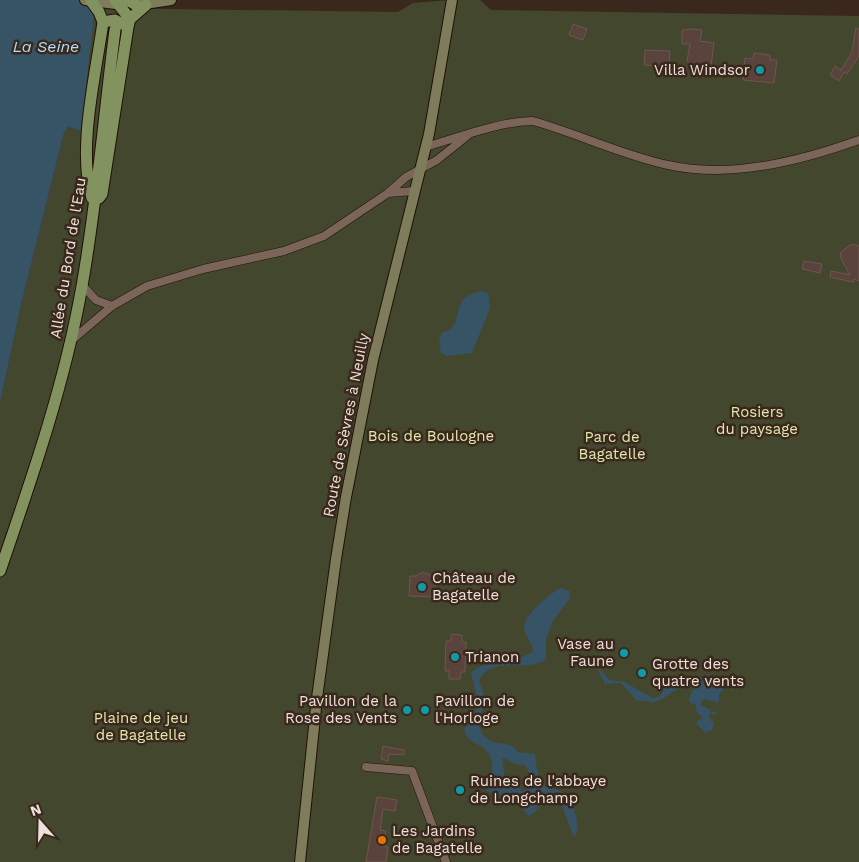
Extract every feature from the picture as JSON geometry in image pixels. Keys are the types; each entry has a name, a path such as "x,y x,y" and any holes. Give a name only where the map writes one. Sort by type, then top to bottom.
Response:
{"main road":[{"path":"129,3 129,23"},
{"path":"94,205 102,194 129,23 129,3"},
{"path":"94,205 88,186 88,130 95,8 115,20 129,23"},
{"name":"Allée du Bord de l'Eau","path":"0,571 32,480 71,341 82,285 94,205 115,30"}],"street":[{"path":"95,8 171,0"},
{"name":"Route de Sèvres à Neuilly","path":"300,862 336,558 373,360 426,147 452,0"},
{"path":"426,147 495,126 514,122 533,122 668,165 719,170 777,164 859,140"},
{"path":"71,341 112,306 134,292 159,282 203,269 284,251 324,236 388,193 406,177 437,160 467,136"},
{"path":"388,193 414,191"},
{"path":"82,285 96,300 112,306"},
{"path":"366,768 412,771 446,862"}],"green space":[{"name":"Bois de Boulogne","path":"480,0 491,10 859,16 859,862 0,862 0,403 21,305 64,133 68,127 81,131 95,8 398,12 413,3"}],"water":[{"name":"La Seine","path":"0,0 96,0 81,131 68,127 64,133 21,305 0,403"},
{"path":"483,291 488,293 490,308 472,353 447,356 441,353 439,340 442,333 448,331 456,321 461,303 472,293"},
{"path":"561,588 570,591 570,598 553,621 546,639 546,659 529,665 500,666 492,668 485,673 479,681 485,697 479,726 483,735 492,742 511,745 518,752 535,754 538,773 543,784 549,788 561,791 569,799 577,820 574,837 560,801 554,797 546,800 529,816 516,801 487,791 487,784 492,771 489,754 468,738 464,730 479,705 471,673 483,665 518,658 533,651 524,628 525,623 532,611","holes":["504,758 514,764 525,765 531,779 530,788 523,791 505,779 502,759"]},
{"path":"600,669 609,680 624,682 653,698 660,696 667,685 693,681 708,675 716,681 715,686 723,687 723,691 719,694 719,701 703,699 700,705 711,710 709,715 714,723 712,730 705,733 697,724 697,721 703,718 696,711 696,705 689,702 694,688 685,686 656,702 637,701 621,683 605,684 598,670"}],"building":[{"path":"573,24 587,29 583,40 569,35"},
{"path":"856,28 859,29 859,56 847,74 844,72 839,81 830,75 835,66 841,70 852,52"},
{"path":"682,30 702,30 700,41 714,43 711,66 690,64 687,61 690,44 682,44"},
{"path":"645,50 670,51 669,67 644,65"},
{"name":"Villa Windsor","path":"754,53 770,55 770,60 777,60 774,83 743,80 745,58 753,59"},
{"path":"852,244 859,246 859,281 854,279 853,282 830,277 831,271 850,275 840,257 841,252"},
{"path":"804,261 822,264 820,273 802,269"},
{"name":"Château de Bagatelle","path":"423,572 435,577 435,597 409,596 410,576 416,576"},
{"name":"Trianon","path":"451,634 462,635 462,642 466,642 465,672 461,672 460,679 449,679 449,671 445,671 446,641 451,641"},
{"path":"383,746 404,750 404,755 389,754 388,761 381,759"},
{"path":"377,797 397,800 395,811 383,809 380,830 386,831 383,846 388,847 386,862 366,862"}],"place":[{"name":"Villa Windsor","path":"760,70"},
{"name":"Château de Bagatelle","path":"422,587"},
{"name":"Vase au Faune","path":"624,653"},
{"name":"Trianon","path":"455,657"},
{"name":"Grotte des quatre vents","path":"642,673"},
{"name":"Pavillon de la Rose des Vents","path":"407,710"},
{"name":"Pavillon de l'Horloge","path":"425,710"},
{"name":"Ruines de l'abbaye de Longchamp","path":"460,790"},
{"name":"Les Jardins de Bagatelle","path":"382,840"}],"park label":[{"name":"Rosiers du paysage","path":"757,420"},
{"name":"Parc de Bagatelle","path":"612,446"},
{"name":"Plaine de jeu de Bagatelle","path":"141,726"}]}
